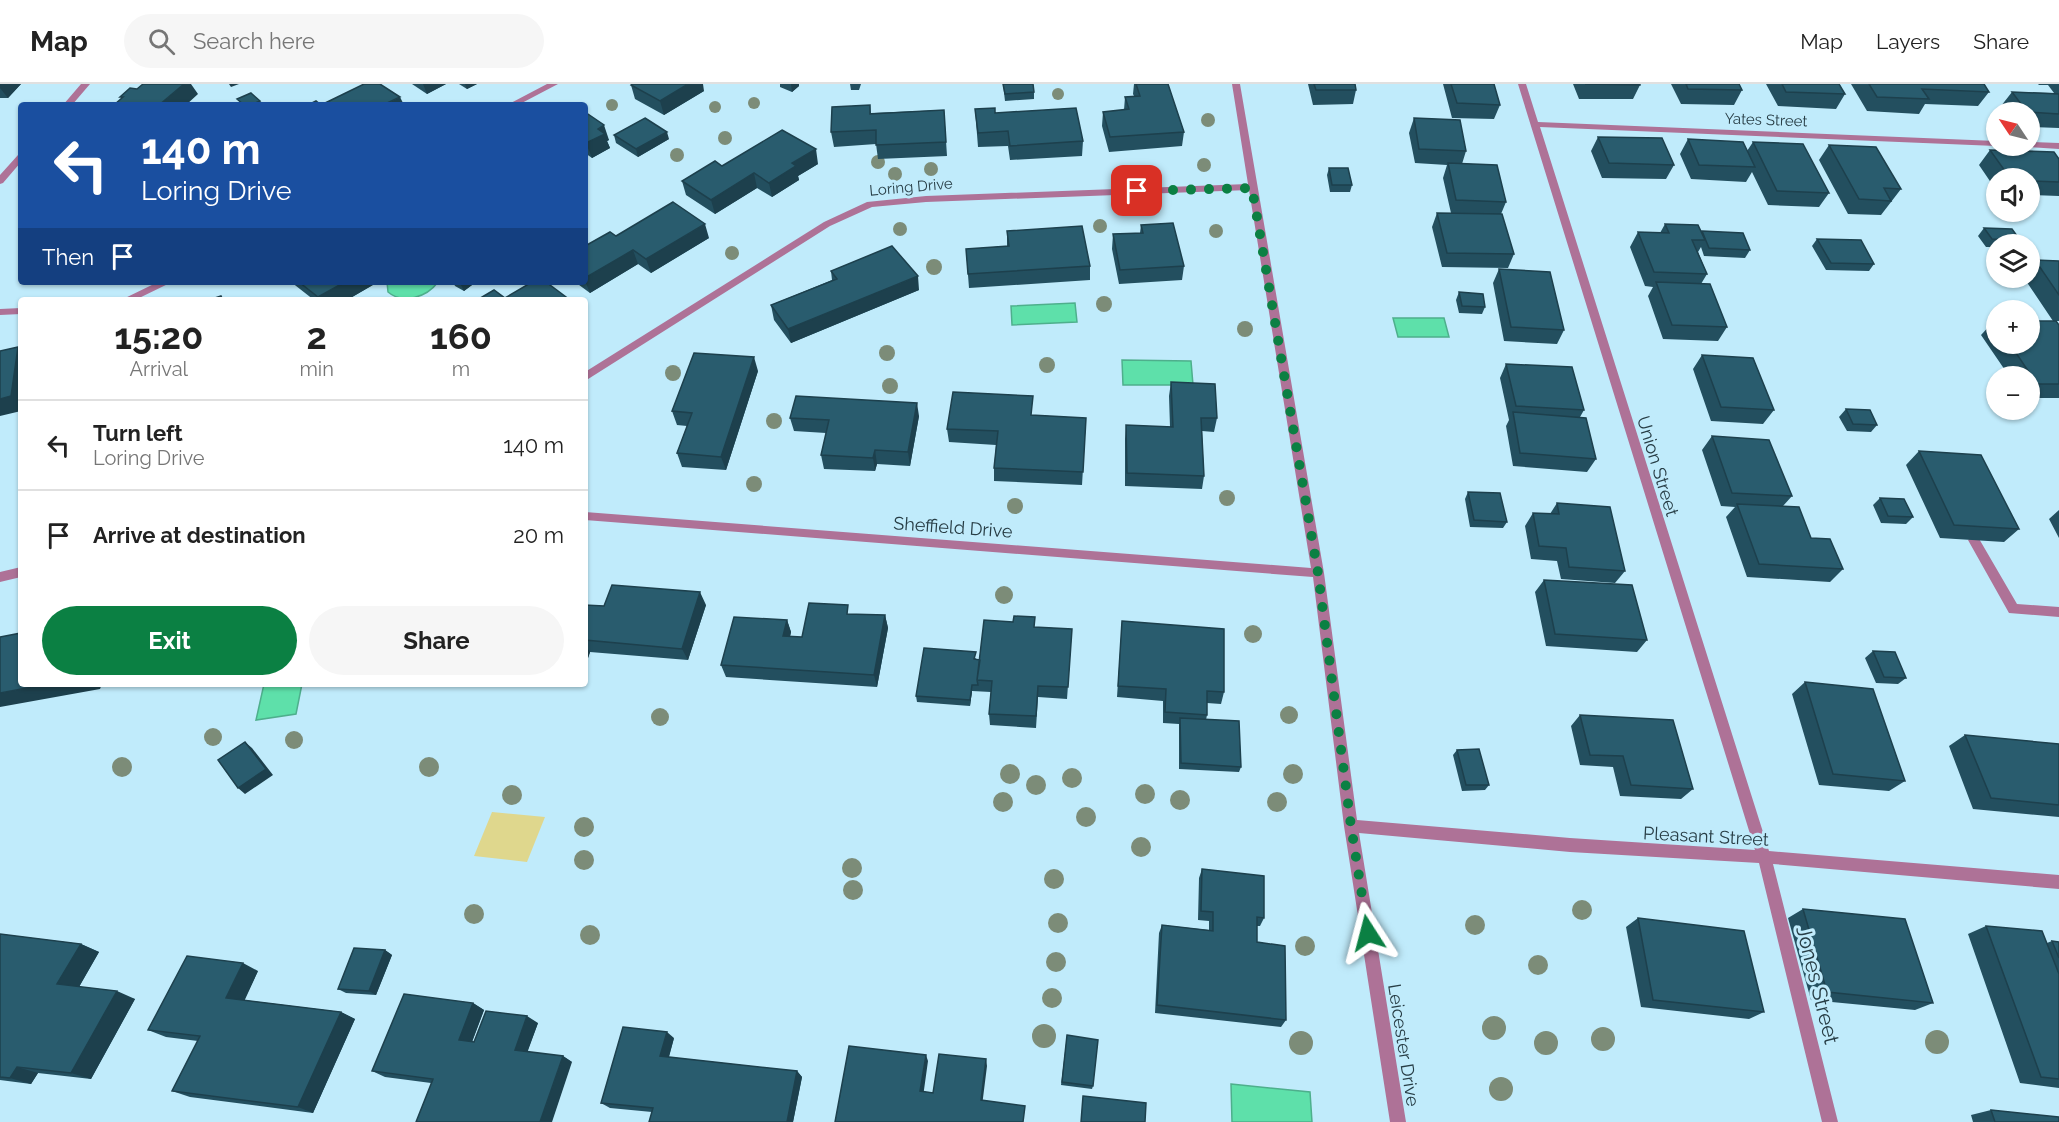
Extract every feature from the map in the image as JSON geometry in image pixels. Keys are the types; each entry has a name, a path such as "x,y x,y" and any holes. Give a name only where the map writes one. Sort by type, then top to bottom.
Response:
{"street":[{"path":"70,102 86,84"},
{"path":"517,102 554,84"},
{"name":"Leicester Drive","path":"1236,84 1318,573 1351,826 1398,1122"},
{"name":"Union Street","path":"1522,84 1764,857"},
{"name":"Yates Street","path":"1534,124 1986,143"},
{"path":"2040,145 2059,146"},
{"path":"0,181 18,160"},
{"name":"Loring Drive","path":"588,375 826,224 870,204 926,199 1252,188"},
{"path":"133,297 160,285"},
{"path":"0,312 18,311"},
{"name":"Sheffield Drive","path":"588,516 1318,573"},
{"path":"1974,540 2013,609 2059,612"},
{"path":"0,577 18,573"},
{"name":"Pleasant Street","path":"1351,826 1570,846 1764,857 2059,882"},
{"name":"Jones Street","path":"1764,857 1830,1122"}],"shaded area":[{"path":"387,285 435,285 428,292 416,297 398,297 388,292"},
{"path":"1075,303 1077,322 1012,325 1011,306"},
{"path":"1393,318 1444,318 1449,337 1398,337"},
{"path":"1122,360 1191,361 1193,385 1123,385"},
{"path":"263,687 301,687 296,714 256,720"},
{"path":"492,812 545,817 527,862 474,856"},
{"path":"1231,1084 1310,1092 1312,1122 1232,1122"}],"building":[{"path":"143,84 184,84 163,102 117,102 130,88 137,89"},
{"path":"364,84 380,84 400,97 389,102 327,102"},
{"path":"632,84 688,84 660,101"},
{"path":"1003,84 1033,84 1034,92 1005,94"},
{"path":"1136,84 1168,84 1184,132 1110,137 1103,112 1129,109 1125,97 1140,96"},
{"path":"1314,84 1355,84 1356,90 1316,90"},
{"path":"1451,84 1494,84 1500,105 1457,103"},
{"path":"1585,84 1640,84 1640,85"},
{"path":"1686,84 1739,84 1742,90 1688,89"},
{"path":"1782,84 1839,84 1845,94 1786,92"},
{"path":"1869,84 1984,84 1989,92 1922,89 1929,99 1877,97"},
{"path":"2012,92 2059,94 2059,114 2040,113 2040,102 2020,102"},
{"path":"251,93 260,101 240,102 237,99"},
{"path":"870,105 870,114 944,110 946,142 876,145 876,130 831,132 832,107"},
{"path":"995,108 995,113 1076,108 1083,141 1010,146 1008,131 978,133 975,109"},
{"path":"588,114 604,125 598,129 605,134 588,142"},
{"path":"645,118 667,132 636,149 614,135"},
{"path":"1414,118 1460,120 1466,151 1419,149"},
{"path":"782,130 816,149 792,163 796,166 769,183 754,173 711,200 682,181 715,161 722,166"},
{"path":"1598,137 1662,138 1674,165 1609,163"},
{"path":"1688,139 1743,142 1755,167 1699,165"},
{"path":"1753,142 1803,144 1829,193 1777,191"},
{"path":"1829,145 1876,147 1901,189 1884,188 1891,201 1859,199"},
{"path":"2040,152 2054,152 2059,159 2059,182 2040,181 2040,168 2003,168 1994,156 2040,156"},
{"path":"1448,163 1497,165 1506,202 1456,200"},
{"path":"1329,168 1348,168 1352,185 1332,185"},
{"path":"673,202 705,224 646,259 633,250 588,276 588,244 610,232 616,236"},
{"path":"1437,213 1502,214 1514,254 1447,253"},
{"path":"1173,223 1184,266 1120,270 1113,234 1143,233 1141,225"},
{"path":"1665,224 1698,225 1705,240 1692,240 1707,274 1654,272 1638,232 1669,233"},
{"path":"1082,226 1090,266 968,274 966,249 1009,246 1007,231"},
{"path":"1984,228 2012,229 2016,234 1988,234"},
{"path":"1702,231 1743,233 1750,250 1709,248"},
{"path":"1817,239 1861,240 1874,264 1831,263"},
{"path":"892,246 918,276 788,329 771,305 837,279 831,271"},
{"path":"2040,260 2059,261 2059,295 2040,267"},
{"path":"1499,269 1550,272 1564,330 1511,327"},
{"path":"1656,282 1710,284 1727,327 1672,325"},
{"path":"303,285 340,285 318,297"},
{"path":"527,285 550,285 566,297 507,297"},
{"path":"494,290 504,297 482,297"},
{"path":"1459,292 1483,294 1485,307 1462,306"},
{"path":"2040,321 2056,321 2059,325 2059,384 2040,384 2040,366 2025,366 2017,354 2040,354"},
{"path":"18,347 11,396 0,399 0,351"},
{"path":"694,353 754,357 721,457 677,453 692,413 672,411"},
{"path":"1702,355 1753,358 1774,410 1721,407"},
{"path":"1506,364 1572,367 1584,410 1516,406"},
{"path":"1171,382 1215,384 1217,418 1201,418 1204,476 1127,473 1126,425 1173,427"},
{"path":"953,392 1033,396 1031,415 1086,418 1083,472 994,468 998,431 947,429"},
{"path":"796,396 917,403 908,452 875,450 873,458 821,455 829,420 790,418"},
{"path":"1846,409 1870,410 1877,425 1853,424"},
{"path":"1513,412 1586,418 1596,459 1520,453"},
{"path":"1712,436 1769,440 1792,496 1732,493"},
{"path":"1919,451 1981,455 2019,529 1954,525"},
{"path":"1468,492 1500,493 1507,522 1474,520"},
{"path":"1880,498 1904,499 1913,517 1888,516"},
{"path":"1557,503 1610,507 1625,571 1569,567 1566,548 1539,546 1533,513 1559,514"},
{"path":"1737,504 1799,507 1811,538 1830,539 1843,569 1759,564"},
{"path":"1544,580 1632,585 1647,640 1555,634"},
{"path":"612,585 700,592 682,649 588,640 588,605 604,606"},
{"path":"809,603 848,605 847,614 885,615 874,675 721,665 734,617 787,620 783,636 802,637"},
{"path":"1014,616 1035,617 1034,627 1072,629 1068,687 1038,686 1036,716 989,714 992,681 977,680 984,620 1013,622"},
{"path":"1122,621 1224,629 1224,692 1207,691 1207,715 1165,712 1166,689 1118,686"},
{"path":"18,634 18,687 32,687 0,693 0,637"},
{"path":"924,648 976,652 974,659 980,660 978,685 972,685 970,700 916,696"},
{"path":"1873,651 1895,652 1906,678 1884,677"},
{"path":"1805,682 1873,689 1905,781 1833,774"},
{"path":"1580,715 1673,720 1693,789 1631,785 1623,756 1590,755"},
{"path":"1180,718 1239,721 1241,767 1181,763"},
{"path":"1965,735 2059,744 2059,805 1991,798"},
{"path":"245,742 266,769 238,788 218,760"},
{"path":"1479,749 1489,785 1466,785 1457,750"},
{"path":"1202,869 1264,876 1264,918 1257,917 1257,942 1285,946 1286,1020 1157,1005 1162,925 1213,931 1213,912 1201,911"},
{"path":"1803,909 1905,919 1933,1003 1827,992"},
{"path":"1638,918 1744,931 1764,1012 1653,1000"},
{"path":"1986,926 2042,931 2059,974 2059,1079 2041,1077"},
{"path":"0,934 81,944 57,984 117,991 71,1073 17,1067 10,1078 0,1077"},
{"path":"2052,941 2059,942 2059,958"},
{"path":"354,948 385,950 369,991 338,989"},
{"path":"187,956 243,963 226,998 341,1012 298,1107 172,1091 200,1036 148,1030"},
{"path":"404,994 473,1003 459,1040 474,1042 486,1011 527,1016 515,1050 563,1056 540,1122 416,1122 433,1079 372,1071"},
{"path":"623,1027 667,1032 660,1056 797,1071 787,1122 649,1122 653,1108 601,1103"},
{"path":"1067,1035 1098,1040 1093,1086 1062,1082"},
{"path":"849,1046 926,1055 920,1091 933,1093 939,1054 986,1059 981,1100 1025,1106 1023,1122 835,1122"},
{"path":"1083,1096 1146,1103 1145,1122 1081,1122"},
{"path":"1991,1110 2059,1117 2059,1122 1995,1122"}],"route":[{"path":"1137,191 1252,188 1318,573 1351,826 1368,933"}]}
